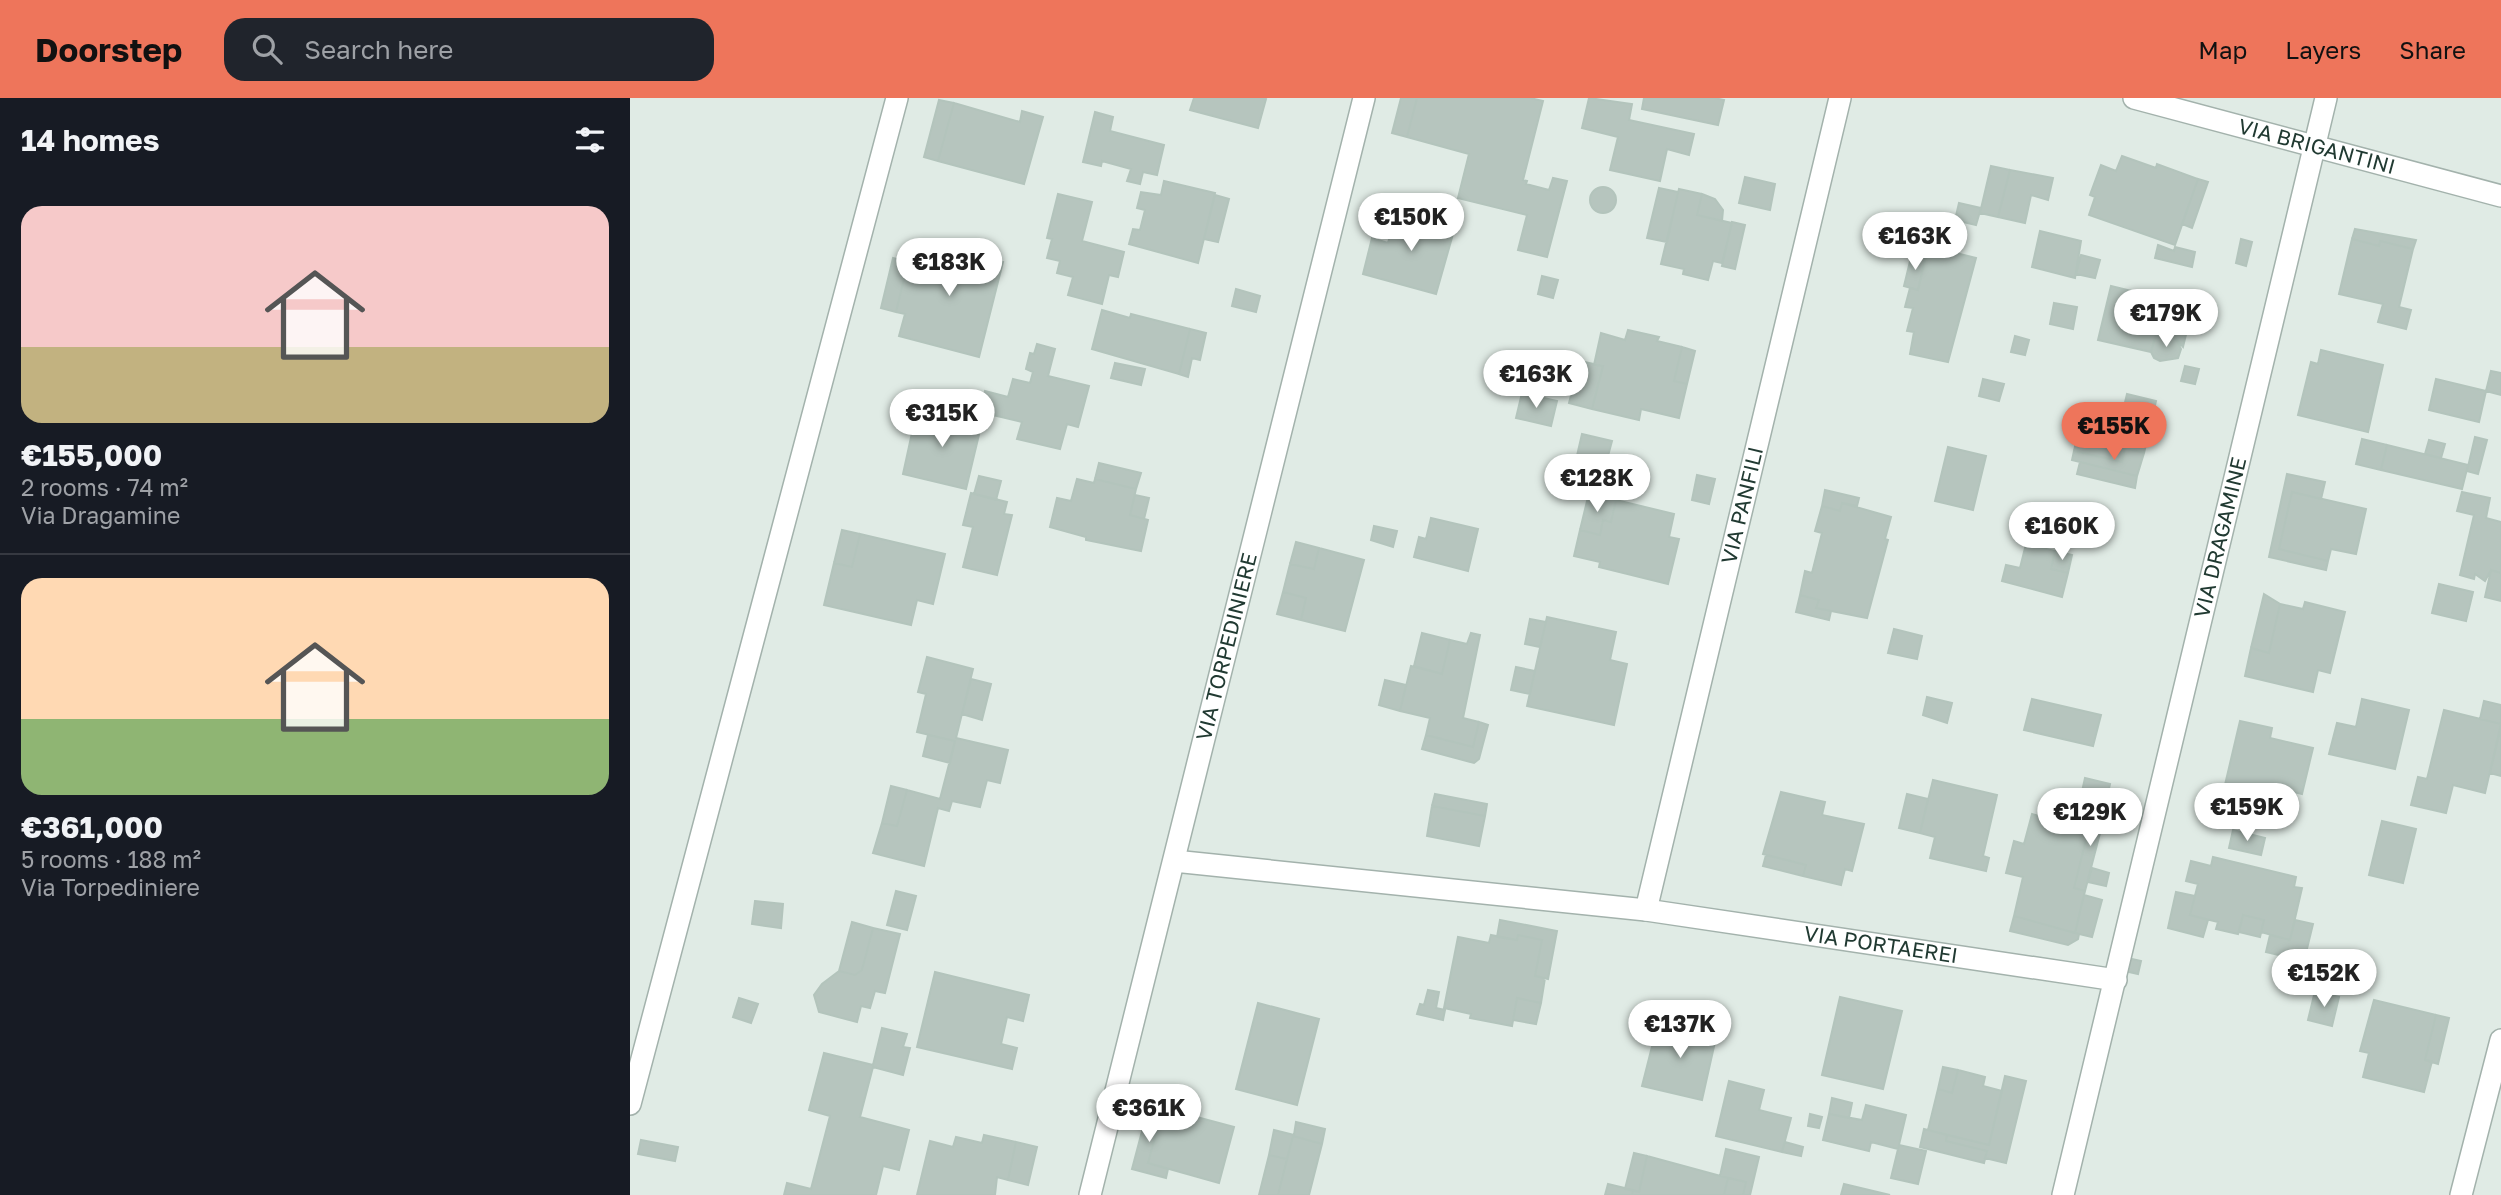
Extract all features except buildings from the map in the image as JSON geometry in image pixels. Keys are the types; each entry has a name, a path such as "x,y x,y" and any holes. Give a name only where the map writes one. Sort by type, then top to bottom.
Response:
{"street":[{"path":"630,1104 897,98"},
{"name":"VIA TORPEDINIERE","path":"1090,1195 1364,98"},
{"name":"VIA PANFILI","path":"1646,910 1840,98"},
{"name":"VIA BRIGANTINI","path":"2134,98 2501,196"},
{"name":"VIA DRAGAMINE","path":"2063,1195 2326,98"},
{"name":"VIA PORTAEREI","path":"1174,861 1646,910 2116,980"},
{"path":"2461,1195 2501,1040"}]}
